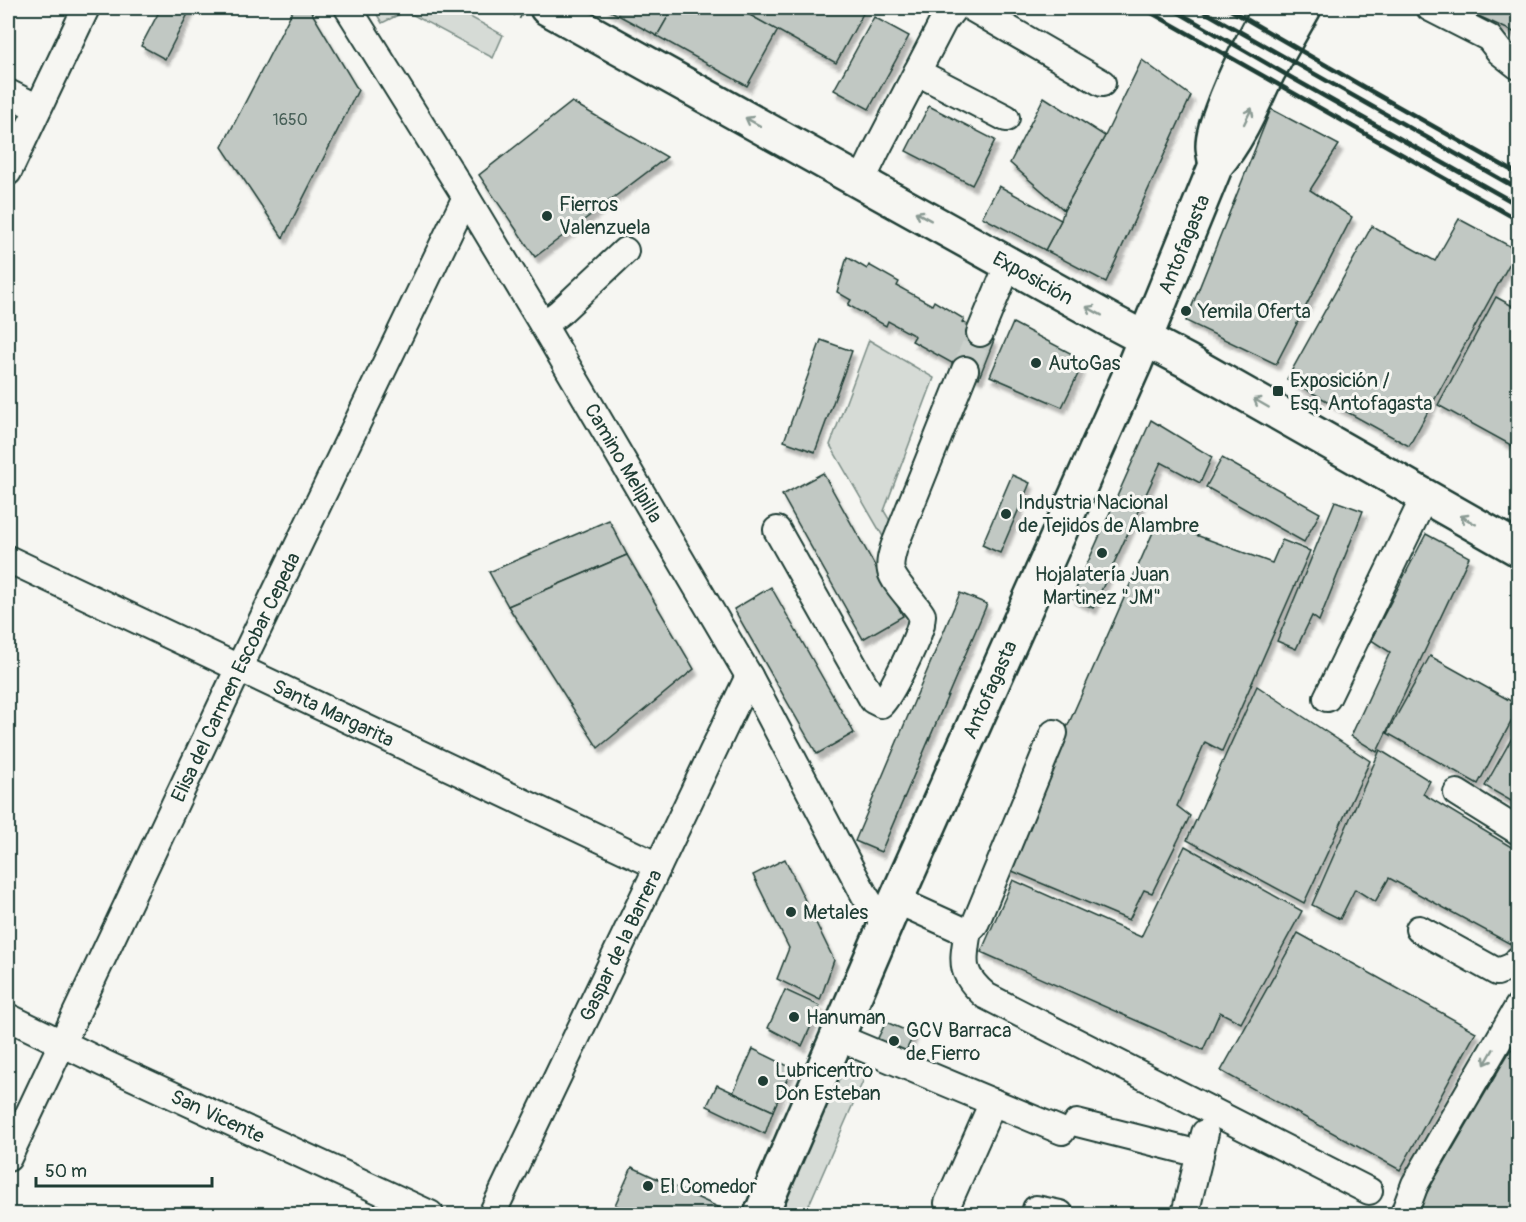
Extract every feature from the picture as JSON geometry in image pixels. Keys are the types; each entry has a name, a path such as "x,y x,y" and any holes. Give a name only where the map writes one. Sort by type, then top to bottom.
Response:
{"main road":[{"name":"Exposición","path":"547,8 1187,361 1518,549"},
{"name":"Antofagasta","path":"1216,165 1214,137 1226,99 1248,49 1271,8"},
{"name":"Antofagasta","path":"761,1215 891,913 1145,339 1216,165 1240,131 1304,8"}],"street":[{"path":"8,172 86,8"},
{"name":"Camino Melipilla","path":"348,8 543,325 749,676 864,894 874,910 891,913"},
{"path":"861,182 943,22 954,8"},
{"path":"972,8 1102,83"},
{"path":"1430,8 1489,38 1500,52 1518,66"},
{"path":"917,72 1006,118"},
{"path":"8,93 38,108"},
{"name":"Elisa del Carmen Escobar Cepeda","path":"8,1158 239,668 466,197"},
{"path":"543,325 559,313 625,251"},
{"path":"980,333 1009,263"},
{"path":"777,530 873,700 881,704 889,695 918,636 922,615 895,579 891,570 894,547 965,370"},
{"path":"1327,698 1425,496"},
{"name":"Santa Margarita","path":"8,559 658,866"},
{"name":"Gaspar de la Barrera","path":"492,1215 749,676"},
{"path":"891,913 962,930 973,927 1054,734"},
{"path":"1457,794 1518,831"},
{"path":"1419,929 1497,972 1510,968 1518,960"},
{"path":"968,930 964,957 967,976 986,996 1369,1191"},
{"path":"1404,1215 1414,1184 1518,1007"},
{"name":"San Vicente","path":"8,1017 430,1215"},
{"path":"837,1037 993,1102 1070,1127 1202,1144 1185,1215"},
{"path":"948,1203 993,1102"}],"shaded area":[{"path":"373,8 454,8 503,35 493,58 406,11 382,23"},
{"path":"869,340 934,378 884,511 892,524 885,540 830,445"},
{"path":"849,1045 874,1056 805,1214 776,1214"}],"building":[{"path":"161,8 191,8 165,59 141,46"},
{"path":"294,8 309,8 358,90 283,238 222,147"},
{"path":"605,8 673,8 657,36"},
{"path":"673,8 752,8 748,14 778,30 747,86 657,36"},
{"path":"752,8 866,8 836,63 748,14"},
{"path":"1461,8 1518,8 1518,34"},
{"path":"874,17 909,36 869,109 834,90"},
{"path":"1142,60 1191,96 1106,282 1045,250"},
{"path":"1044,97 1105,136 1064,210 1010,163"},
{"name":"Fierros Valenzuela","path":"572,102 667,157 535,257 479,175"},
{"path":"929,106 995,140 972,185 906,151"},
{"path":"1271,109 1339,145 1310,190 1352,217 1276,364 1186,321"},
{"path":"999,186 1061,220 1045,250 982,217"},
{"path":"1459,219 1517,250 1409,446 1287,379 1372,226 1435,261"},
{"path":"847,257 867,269 869,265 899,282 897,286 932,305 934,301 964,319 962,322 994,340 979,378 912,341 915,336 888,321 886,326 848,305 851,300 837,292"},
{"path":"1496,297 1518,309 1518,449 1438,405"},
{"name":"AutoGas","path":"1013,323 1074,355 1080,370 1062,407 990,376"},
{"path":"821,340 852,351 815,452 784,441"},
{"path":"1151,420 1212,457 1200,483 1161,462 1093,608 1072,598"},
{"path":"1222,458 1320,513 1304,542 1206,487"},
{"path":"823,473 903,616 863,639 782,495"},
{"name":"Industria Nacional de Tejidos de Alambre","path":"1012,475 1030,483 1000,553 982,545"},
{"path":"1335,501 1363,511 1319,621 1312,616 1296,649 1277,641"},
{"path":"609,520 627,555 508,606 489,572"},
{"path":"1158,521 1272,563 1282,540 1310,551 1222,751 1205,742 1177,806 1190,816 1152,893 1144,890 1129,920 1005,868"},
{"path":"1426,534 1469,557 1377,752 1351,736 1390,652 1371,640"},
{"path":"627,555 694,669 598,748 508,606"},
{"path":"771,587 854,733 817,754 734,609"},
{"path":"960,593 987,604 881,852 855,841"},
{"path":"1430,656 1518,705 1518,709 1478,784 1387,733"},
{"path":"1257,686 1370,761 1304,903 1187,840"},
{"path":"1518,729 1518,805 1485,786"},
{"path":"1380,750 1430,781 1423,794 1518,851 1518,942 1516,947 1389,878 1375,902 1355,889 1340,919 1312,905"},
{"path":"1185,846 1302,911 1241,1023 1220,1012 1203,1050 981,952 1013,880 1141,937"},
{"name":"Metales","path":"785,859 834,960 820,1000 777,979 789,948 753,875"},
{"path":"1298,933 1476,1032 1400,1170 1221,1071"},
{"name":"Hanuman","path":"785,990 820,1006 802,1046 768,1028"},
{"name":"GCV Barraca de Fierro","path":"886,1022 914,1034 901,1061 873,1048"},
{"name":"Lubricentro Don Esteban","path":"753,1049 792,1068 773,1111 733,1093"},
{"path":"1511,1049 1518,1053 1518,1214 1425,1214 1416,1211"},
{"path":"717,1085 773,1111 765,1134 707,1106"},
{"name":"El Comedor","path":"632,1167 722,1209 720,1214 636,1214 615,1205"}],"tunnel":[{"path":"965,370 980,333"}],"railway":[{"path":"1143,8 1518,220"},
{"path":"1171,8 1518,205"},
{"path":"1198,8 1518,189"},
{"path":"1227,8 1518,174"}],"place":[{"name":"Fierros Valenzuela","path":"547,216"},
{"name":"Yemila Oferta","path":"1186,311"},
{"name":"AutoGas","path":"1036,363"},
{"name":"Exposición / Esq. Antofagasta","path":"1278,391"},
{"name":"Industria Nacional de Tejidos de Alambre","path":"1006,514"},
{"name":"Hojalatería Juan Martinez \"JM\"","path":"1102,553"},
{"name":"Metales","path":"791,912"},
{"name":"Hanuman","path":"794,1017"},
{"name":"GCV Barraca de Fierro","path":"894,1041"},
{"name":"Lubricentro Don Esteban","path":"763,1081"},
{"name":"El Comedor","path":"648,1186"}]}
